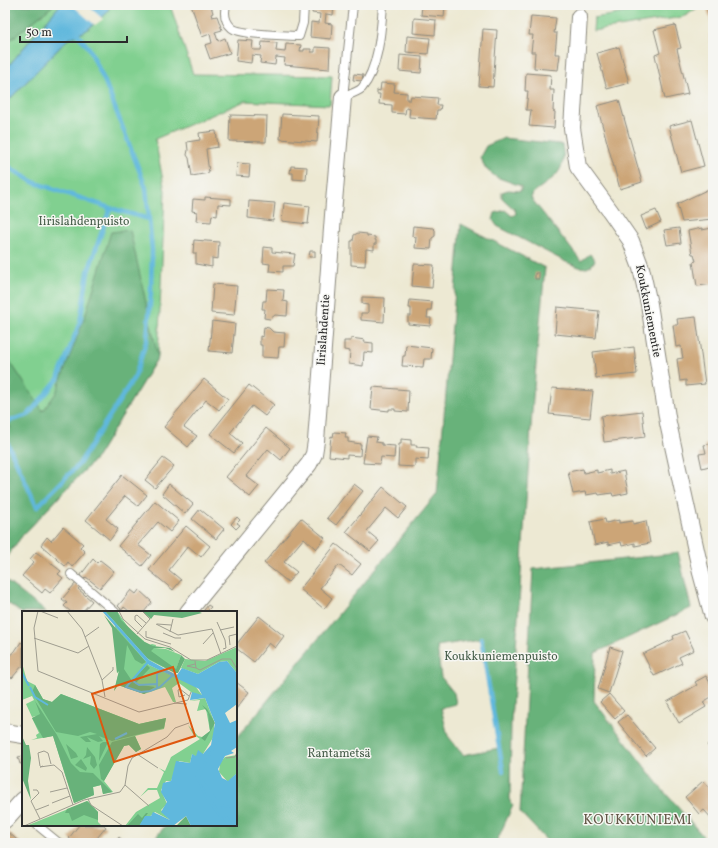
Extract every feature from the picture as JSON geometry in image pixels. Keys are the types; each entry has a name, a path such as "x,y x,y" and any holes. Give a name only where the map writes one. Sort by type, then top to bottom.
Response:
{"street":[{"name":"Koukkuniementie","path":"579,17 572,128 578,167 631,241 641,268 649,304 668,423 701,573 712,607"},
{"name":"Iirislahdentie","path":"189,611 286,493 309,464 314,454 343,97"},
{"path":"5,732 22,735"},
{"path":"5,820 21,807"}],"lane":[{"path":"226,5 224,11 227,21 232,28 242,32 299,36 303,23 304,5"},
{"name":"Iirislahdentie","path":"343,97 353,5"},
{"path":"343,97 362,88 375,66 381,32 383,5"},
{"path":"71,574 114,611"},
{"path":"38,826 59,843"}],"green space":[{"path":"5,5 60,5 5,70"},
{"path":"5,5 54,5 5,44"},
{"name":"Iirislahdenpuisto","path":"110,5 170,5 193,74 332,76 330,105 245,101 155,139 165,191 158,357 97,457 22,536 5,559 5,104 67,40 87,30 107,13"},
{"path":"670,5 701,5 682,17 593,31 594,18"},
{"path":"503,138 562,145 563,162 560,169 552,179 533,193 531,198 581,261 590,254 595,260 592,265 587,268 579,267 566,262 497,226 493,220 495,213 505,210 512,216 516,214 515,210 502,198 502,192 508,190 521,191 521,186 496,177 486,169 480,157 486,146"},
{"path":"461,224 545,268 533,398 511,721 510,802 513,805 496,843 151,843 165,826 237,826 237,738 437,494","holes":["481,639 499,748 463,755 448,736 441,708 456,704 454,693 441,677 437,646"]},
{"path":"130,230 158,357 97,457 22,536 5,559 5,431 11,428 5,418 5,354 43,411 56,393 86,313 111,232"},
{"path":"678,552 691,608 595,653 594,701 661,788 709,843 549,843 520,812 533,569"},
{"path":"5,580 45,611 22,611 22,613 5,601"}],"water":[{"path":"60,5 110,5 107,13 87,30 67,40 5,104 5,70"}],"pier":[{"path":"72,5 87,5 103,19 95,25"}],"building":[{"path":"191,5 211,6 213,13 211,14 212,17 217,16 222,30 215,32 218,41 225,38 230,53 210,59 205,45 212,43 210,34 202,37"},
{"path":"313,5 334,5 333,15 326,14 325,23 332,24 331,39 310,37 311,22 319,23 320,14 312,13"},
{"path":"422,5 445,5 444,17 421,15"},
{"path":"713,7 713,27 712,27 707,8"},
{"path":"531,16 556,18 554,33 557,33 555,54 560,54 558,70 534,68 535,52 531,52 533,35 529,35"},
{"path":"414,18 436,20 435,35 413,33"},
{"path":"675,25 681,48 677,49 688,94 665,99 655,55 660,53 654,30"},
{"path":"483,29 497,30 493,87 479,86"},
{"path":"713,34 713,47 712,48 709,35"},
{"path":"407,36 430,38 428,54 406,52"},
{"path":"238,40 253,41 252,49 254,50 261,50 262,42 277,43 276,51 285,52 286,44 301,45 300,51 304,51 304,49 311,49 311,52 315,52 315,47 330,48 329,69 284,65 285,58 276,57 275,65 260,63 261,56 252,55 251,63 236,61"},
{"path":"619,47 629,83 607,89 597,53"},
{"path":"400,55 422,57 421,73 399,71"},
{"path":"526,73 551,75 550,90 554,90 554,128 529,126 531,110 526,110 528,91 525,91"},
{"path":"354,74 363,75 362,81 353,80"},
{"path":"381,83 395,84 394,92 407,93 407,100 410,100 411,96 438,98 437,105 441,105 440,110 437,110 436,119 409,117 410,109 406,108 405,114 392,113 392,105 379,104 380,94 377,94 377,90 380,91"},
{"path":"619,100 642,182 620,189 597,106"},
{"path":"282,114 319,116 317,142 280,139"},
{"path":"230,115 267,116 266,142 229,141"},
{"path":"692,120 704,166 681,172 669,126"},
{"path":"216,131 218,147 206,149 209,173 192,176 189,158 187,155 187,142 200,140 199,133"},
{"path":"237,163 250,164 249,177 236,176"},
{"path":"291,166 307,167 306,180 293,179 293,173 290,173"},
{"path":"713,187 713,219 682,222 677,204"},
{"path":"205,197 231,199 231,205 218,204 217,216 212,215 211,222 196,221 197,212 192,211 193,199 205,200"},
{"path":"249,201 275,203 273,221 248,218"},
{"path":"284,203 310,206 308,224 282,221"},
{"path":"656,210 661,222 646,229 641,216"},
{"path":"413,226 433,228 435,230 435,236 432,238 431,249 415,248 416,237 412,236"},
{"path":"679,228 681,243 667,245 664,230"},
{"path":"702,228 702,230 712,228 713,284 697,286 693,262 696,261 694,254 692,254 688,231"},
{"path":"358,233 375,237 376,240 374,250 366,249 365,266 351,265 351,241 353,241 354,235"},
{"path":"194,240 219,242 218,259 212,258 212,267 196,264 196,253 193,253"},
{"path":"264,247 272,248 272,252 295,254 293,266 283,266 283,272 269,271 270,264 263,263"},
{"path":"310,251 315,251 315,257 309,257"},
{"path":"414,264 434,265 432,288 412,286"},
{"path":"535,273 539,273 539,279 535,279"},
{"path":"213,284 237,286 234,315 211,313"},
{"path":"267,289 284,290 283,301 288,302 287,316 275,315 270,319 264,318 265,309 262,309 263,301 266,301"},
{"path":"362,297 385,298 384,322 361,320 361,313 368,313 368,305 362,304"},
{"path":"410,300 432,302 431,310 428,310 427,318 431,318 430,326 408,324 408,316 411,316 411,308 409,308"},
{"path":"557,307 599,311 596,338 555,334"},
{"path":"696,317 705,384 686,386 686,380 680,381 677,359 683,358 681,346 676,347 673,325 678,325 677,319"},
{"path":"212,321 235,324 232,353 209,351"},
{"path":"264,327 269,328 273,332 285,333 284,347 279,347 278,358 262,357 260,336 263,337"},
{"path":"351,338 373,343 373,353 364,352 363,366 349,364 350,351 344,350 344,341 351,341"},
{"path":"406,345 432,348 431,359 424,359 423,367 402,366"},
{"path":"634,347 637,374 596,378 593,352"},
{"path":"204,379 228,399 219,410 206,400 184,427 197,436 188,447 164,427"},
{"path":"249,385 274,405 265,416 252,406 230,433 242,443 234,453 210,434"},
{"path":"373,387 409,390 408,412 395,411 395,409 389,409 389,411 371,409"},
{"path":"552,388 593,391 590,418 549,414"},
{"path":"642,411 645,437 604,442 601,416"},
{"path":"266,428 290,448 281,460 268,449 246,476 259,486 250,497 226,477"},
{"path":"334,432 346,433 345,438 348,438 348,442 361,444 360,456 347,455 347,458 329,456 331,436 333,437"},
{"path":"367,436 377,437 376,442 382,443 382,445 395,446 394,458 381,457 380,464 363,463"},
{"path":"401,439 411,440 411,445 417,445 416,447 429,448 428,460 415,459 415,467 398,466 399,444 401,444"},
{"path":"713,443 713,465 702,468 699,454 706,453 704,445"},
{"path":"163,458 174,466 155,488 145,480"},
{"path":"583,469 584,473 597,470 597,473 610,470 610,474 624,471 628,493 613,496 612,493 586,495 585,492 573,494 568,472"},
{"path":"122,475 147,495 138,506 125,496 106,519 118,529 110,540 86,520"},
{"path":"169,484 193,504 185,514 162,494"},
{"path":"354,484 363,491 336,525 327,518"},
{"path":"383,487 407,507 398,518 386,508 367,531 379,541 370,551 346,532"},
{"path":"155,501 179,521 170,532 158,522 138,545 151,555 142,566 118,546"},
{"path":"200,509 224,529 216,539 192,519"},
{"path":"237,517 240,520 237,523 240,525 236,529 231,524"},
{"path":"301,518 325,538 316,549 304,538 284,562 297,572 288,582 264,563"},
{"path":"605,519 606,523 619,520 619,523 633,521 633,524 646,521 650,543 635,546 635,543 622,546 621,542 608,545 608,542 595,545 590,522"},
{"path":"186,526 210,546 201,557 188,546 169,570 181,580 173,590 149,570"},
{"path":"63,527 83,544 80,547 85,552 72,567 68,562 65,566 41,545 47,537 51,541"},
{"path":"336,544 361,564 352,575 339,565 320,588 332,598 324,609 300,589"},
{"path":"36,552 61,571 58,574 63,578 50,593 45,589 42,593 22,576 34,562 30,559"},
{"path":"93,559 97,563 100,560 114,571 100,588 86,577 84,579 80,576"},
{"path":"76,583 80,587 78,589 92,601 83,611 70,611 64,606 67,603 62,599"},
{"path":"131,590 136,594 139,590 152,602 145,611 129,611 124,607 122,610 118,606"},
{"path":"208,605 211,607 207,611 204,610"},
{"path":"259,616 284,636 275,648 269,643 254,662 237,649 237,644"},
{"path":"685,631 694,650 679,657 682,663 654,676 643,654 674,639 673,636"},
{"path":"21,642 22,666 12,678 8,675 5,678 5,652 10,655 15,651"},
{"path":"610,647 622,651 609,693 598,689"},
{"path":"706,676 713,688 713,696 703,702 706,707 679,723 667,702 697,685 695,682"},
{"path":"237,683 249,692 237,708"},
{"path":"609,694 624,711 615,719 600,702"},
{"path":"627,715 655,748 646,756 618,722"},
{"path":"713,740 713,752 707,745"},
{"path":"22,756 22,763 20,764 18,757"},
{"path":"703,781 713,792 713,820 704,810 699,814 685,797"},
{"path":"78,826 106,827 93,843 75,843 69,838"},
{"path":"8,832 21,843 5,843 5,835"},
{"path":"119,837 126,843 114,843"}],"waterway":[{"path":"5,438 37,507 79,464 135,376 147,339 151,291 152,250 146,188 105,82 89,48 74,30"},
{"path":"5,153 9,167 33,182 110,208"},
{"path":"5,422 28,415 58,379 80,322 88,272 110,208 149,219"},
{"path":"481,639 503,771"}],"district":[{"name":"KOUKKUNIEMI","path":"638,820"}],"park label":[{"name":"Koukkuniemenpuisto","path":"501,657"},
{"name":"Rantametsä","path":"339,754"}]}
